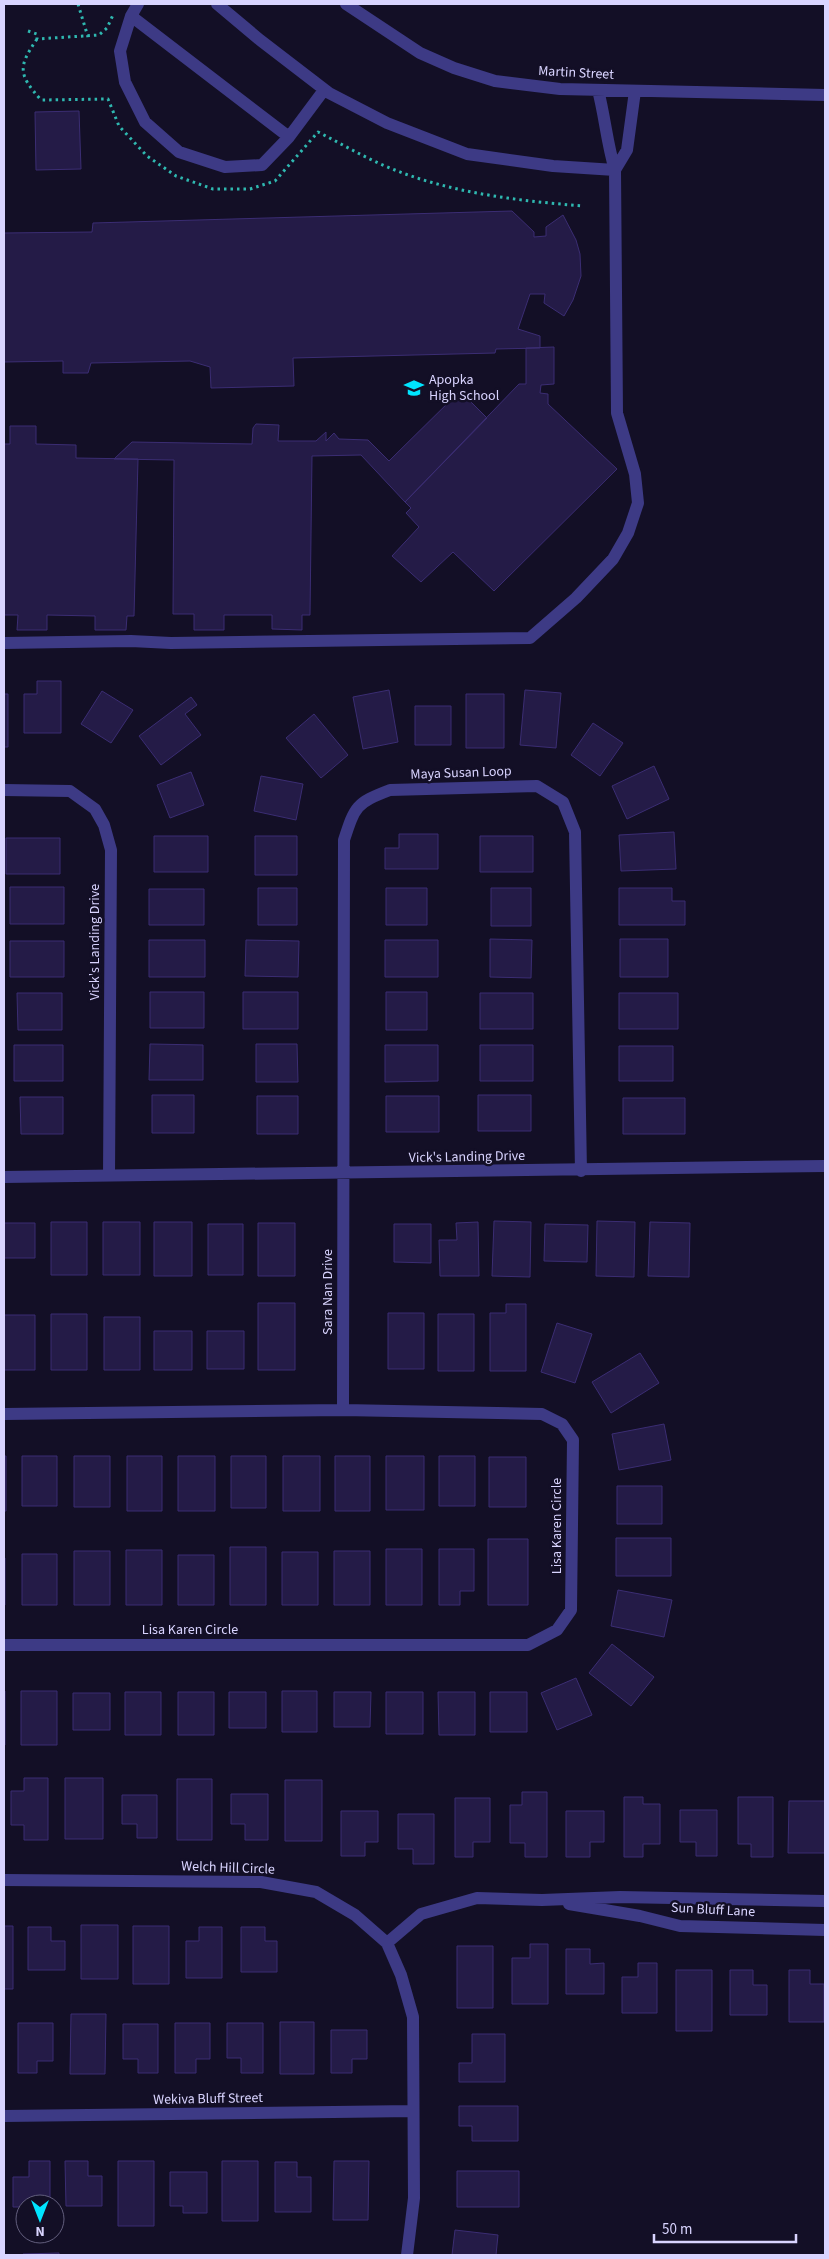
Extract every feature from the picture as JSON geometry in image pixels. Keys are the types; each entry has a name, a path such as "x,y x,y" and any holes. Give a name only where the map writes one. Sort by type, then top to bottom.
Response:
{"street":[{"path":"138,4 131,16 120,51 125,82 145,122 179,152 225,167 262,165 289,137 324,90"},
{"path":"217,4 324,90 387,123 467,154 553,166 615,170"},
{"name":"Martin Street","path":"346,4 420,53 454,68 495,81 560,89 825,95"},
{"path":"131,16 289,137"},
{"path":"4,643 131,641 171,643 530,638 576,598 613,559 628,533 638,503 635,474 617,413 615,170 609,150 608,133 598,90"},
{"path":"615,170 627,150 635,91"},
{"name":"Maya Susan Loop","path":"343,1174 344,840 353,813 368,799 390,790 537,786 563,802 575,832 581,1171"},
{"name":"Vick's Landing Drive","path":"4,790 70,791 95,809 104,825 111,850 109,1176"},
{"name":"Vick's Landing Drive","path":"4,1178 825,1166"},
{"name":"Sara Nan Drive","path":"343,1174 343,1410"},
{"name":"Lisa Karen Circle","path":"4,1414 343,1410 542,1414 562,1424 573,1440 571,1610 557,1630 528,1645 4,1645"},
{"name":"Welch Hill Circle","path":"4,1880 262,1882 316,1892 355,1915 387,1943 401,1975 413,2017 414,2198 407,2255"},
{"name":"Sun Bluff Lane","path":"387,1943 422,1914 477,1898 542,1900 620,1897 825,1901"},
{"name":"Sun Bluff Lane","path":"542,1900 640,1916 680,1926 825,1930"},
{"name":"Wekiva Bluff Street","path":"4,2116 413,2112"}],"path":[{"path":"78,4 88,37"},
{"path":"28,31 37,34 37,39 99,35 107,28 115,12"}],"building":[{"path":"79,111 81,169 36,170 35,112"},
{"path":"512,211 534,232 534,237 546,236 546,227 563,215 576,240 580,254 581,276 573,300 564,316 544,303 545,294 530,294 518,329 540,336 540,348 496,349 495,353 293,358 294,386 211,388 210,367 190,361 91,363 88,373 63,373 63,361 4,362 4,233 92,232 93,223"},
{"path":"554,347 554,384 541,385 540,393 548,394 548,404 617,469 494,591 453,552 421,582 392,556 419,527 406,513 411,508 405,502 519,384 526,384 526,348"},
{"path":"460,391 487,418 405,502 361,455 312,456 310,615 302,615 302,630 272,629 272,615 224,615 224,630 194,630 194,614 173,614 174,460 114,459 132,442 252,444 253,428 256,424 279,425 278,441 316,441 326,432 326,441 334,433 339,439 368,440 389,461"},
{"path":"10,426 36,426 36,444 76,445 76,458 138,459 134,616 127,616 126,630 95,630 95,616 47,615 47,630 17,630 18,615 4,615 4,444 10,444"},
{"path":"37,681 61,681 61,733 24,733 24,694 37,694"},
{"path":"389,690 398,742 363,749 353,697"},
{"path":"525,690 561,693 556,748 520,745"},
{"path":"102,691 133,710 111,743 81,724"},
{"path":"4,694 8,694 8,747 4,747"},
{"path":"466,694 504,694 504,748 466,748"},
{"path":"191,697 197,705 185,714 201,735 161,765 139,736"},
{"path":"415,706 451,706 451,745 415,745"},
{"path":"314,714 348,755 321,778 286,738"},
{"path":"593,723 623,743 600,776 571,755"},
{"path":"654,766 669,799 627,819 612,786"},
{"path":"191,772 204,805 170,818 157,785"},
{"path":"261,776 303,784 296,820 254,811"},
{"path":"674,832 676,869 621,871 619,835"},
{"path":"399,834 438,834 438,869 385,869 385,848 399,848"},
{"path":"154,836 208,836 208,872 154,872"},
{"path":"255,836 297,836 297,875 255,875"},
{"path":"480,836 533,836 533,872 480,872"},
{"path":"6,838 60,838 60,874 6,874"},
{"path":"10,887 64,887 64,924 10,924"},
{"path":"258,888 297,888 297,925 258,925"},
{"path":"386,888 427,888 427,925 386,925"},
{"path":"491,888 531,888 531,926 491,926"},
{"path":"619,888 672,888 672,901 685,901 685,925 619,925"},
{"path":"149,889 204,889 204,925 149,925"},
{"path":"490,939 532,940 531,978 490,977"},
{"path":"620,939 668,939 668,977 620,977"},
{"path":"149,940 205,940 205,977 149,977"},
{"path":"246,940 299,941 298,977 245,976"},
{"path":"385,940 438,940 438,977 385,977"},
{"path":"10,941 64,941 64,977 10,977"},
{"path":"150,992 204,992 204,1028 150,1028"},
{"path":"243,992 298,992 298,1029 243,1029"},
{"path":"386,992 427,992 427,1030 386,1030"},
{"path":"17,993 62,993 62,1030 18,1030"},
{"path":"480,993 533,993 533,1029 480,1029"},
{"path":"619,993 678,993 678,1029 619,1029"},
{"path":"150,1044 203,1045 203,1080 149,1080"},
{"path":"256,1044 297,1044 298,1082 256,1082"},
{"path":"14,1045 63,1045 63,1081 14,1081"},
{"path":"385,1045 438,1045 438,1081 385,1082"},
{"path":"480,1045 533,1045 533,1081 480,1081"},
{"path":"619,1046 673,1046 673,1081 619,1081"},
{"path":"152,1095 194,1095 194,1133 152,1133"},
{"path":"478,1095 531,1095 531,1131 478,1131"},
{"path":"257,1096 298,1096 298,1134 257,1134"},
{"path":"386,1096 439,1096 439,1132 386,1132"},
{"path":"20,1097 63,1097 63,1134 21,1134"},
{"path":"623,1098 685,1098 685,1134 623,1134"},
{"path":"494,1221 531,1222 530,1277 492,1276"},
{"path":"597,1221 635,1222 634,1277 596,1276"},
{"path":"51,1222 87,1222 87,1275 51,1275"},
{"path":"103,1222 140,1222 140,1275 103,1275"},
{"path":"154,1222 192,1222 192,1276 154,1276"},
{"path":"478,1222 479,1276 440,1276 439,1240 457,1240 456,1223"},
{"path":"650,1222 690,1223 689,1277 648,1276"},
{"path":"4,1223 35,1223 35,1258 4,1258"},
{"path":"258,1223 295,1223 295,1276 258,1276"},
{"path":"208,1224 243,1224 243,1275 208,1275"},
{"path":"394,1224 431,1224 431,1263 394,1262"},
{"path":"545,1224 588,1225 587,1262 544,1261"},
{"path":"258,1303 295,1303 295,1370 258,1370"},
{"path":"506,1304 526,1304 526,1371 490,1371 490,1313 506,1313"},
{"path":"388,1313 424,1313 424,1369 388,1369"},
{"path":"51,1314 87,1314 87,1370 51,1370"},
{"path":"438,1314 474,1314 474,1371 438,1371"},
{"path":"4,1315 35,1315 35,1370 4,1370"},
{"path":"104,1317 140,1317 140,1370 104,1370"},
{"path":"557,1323 592,1334 575,1383 541,1372"},
{"path":"154,1331 192,1331 192,1370 154,1370"},
{"path":"207,1331 244,1331 244,1369 207,1369"},
{"path":"640,1353 659,1383 611,1413 592,1382"},
{"path":"664,1424 671,1460 619,1470 612,1434"},
{"path":"4,1456 6,1456 6,1511 4,1511"},
{"path":"22,1456 57,1456 57,1506 22,1506"},
{"path":"74,1456 110,1456 110,1507 74,1507"},
{"path":"127,1456 162,1456 162,1511 127,1511"},
{"path":"178,1456 215,1456 215,1511 178,1511"},
{"path":"231,1456 266,1456 266,1508 231,1508"},
{"path":"283,1456 320,1456 320,1511 283,1511"},
{"path":"335,1456 370,1456 370,1511 335,1511"},
{"path":"386,1456 424,1456 424,1510 386,1510"},
{"path":"439,1456 475,1456 475,1506 439,1506"},
{"path":"489,1457 526,1457 526,1507 489,1507"},
{"path":"617,1486 662,1486 662,1524 617,1524"},
{"path":"616,1538 671,1538 671,1576 616,1576"},
{"path":"488,1539 528,1539 528,1605 488,1605"},
{"path":"230,1547 266,1547 266,1605 230,1605"},
{"path":"386,1549 422,1549 422,1605 386,1605"},
{"path":"439,1549 474,1549 474,1591 460,1591 460,1605 439,1605"},
{"path":"126,1550 162,1550 162,1605 126,1605"},
{"path":"74,1551 110,1551 110,1605 74,1605"},
{"path":"334,1551 370,1551 370,1605 334,1605"},
{"path":"282,1552 318,1552 318,1605 282,1605"},
{"path":"22,1554 57,1554 57,1605 22,1605"},
{"path":"178,1555 214,1555 214,1605 178,1605"},
{"path":"5,1558 5,1605 4,1605"},
{"path":"618,1590 672,1600 664,1637 611,1626"},
{"path":"612,1644 654,1677 631,1706 589,1673"},
{"path":"576,1678 592,1715 557,1730 541,1693"},
{"path":"5,1691 5,1745 4,1745"},
{"path":"21,1691 57,1691 57,1745 21,1745"},
{"path":"282,1691 317,1691 317,1732 282,1732"},
{"path":"125,1692 161,1692 161,1735 125,1735"},
{"path":"178,1692 214,1692 214,1735 178,1735"},
{"path":"229,1692 266,1692 266,1728 229,1728"},
{"path":"334,1692 371,1692 370,1727 334,1727"},
{"path":"386,1692 423,1692 423,1734 386,1734"},
{"path":"438,1692 475,1692 475,1735 439,1735"},
{"path":"490,1692 527,1692 527,1732 490,1732"},
{"path":"73,1693 110,1693 110,1730 73,1730"},
{"path":"24,1778 48,1778 48,1840 24,1840 24,1825 11,1825 11,1791 24,1791"},
{"path":"65,1778 103,1778 103,1839 65,1839"},
{"path":"177,1779 212,1779 212,1840 177,1840"},
{"path":"285,1780 322,1780 322,1841 285,1841"},
{"path":"522,1792 547,1792 547,1857 525,1857 525,1843 510,1843 510,1805 522,1805"},
{"path":"231,1794 268,1794 268,1840 245,1840 245,1824 231,1824"},
{"path":"122,1795 157,1795 157,1838 137,1838 137,1824 122,1824"},
{"path":"624,1797 643,1797 643,1804 660,1804 660,1844 643,1844 643,1857 624,1857"},
{"path":"738,1797 773,1797 773,1857 751,1857 751,1844 738,1844"},
{"path":"455,1798 490,1798 490,1842 473,1842 473,1857 455,1857"},
{"path":"789,1801 825,1801 825,1853 788,1853"},
{"path":"680,1810 717,1810 717,1856 696,1856 696,1842 680,1842"},
{"path":"341,1811 378,1811 378,1842 365,1842 365,1856 341,1856"},
{"path":"566,1811 604,1811 604,1842 590,1842 590,1857 566,1857"},
{"path":"398,1814 434,1814 434,1864 413,1864 413,1849 398,1849"},
{"path":"81,1925 118,1925 118,1979 81,1979"},
{"path":"4,1926 13,1926 13,1989 4,1989"},
{"path":"133,1926 169,1926 169,1984 133,1984"},
{"path":"28,1927 51,1927 51,1941 65,1941 65,1970 28,1970"},
{"path":"199,1927 222,1927 222,1978 186,1978 186,1941 199,1941"},
{"path":"241,1927 265,1927 265,1941 277,1941 277,1972 241,1972"},
{"path":"530,1944 548,1944 548,2004 512,2004 512,1958 530,1958"},
{"path":"457,1946 493,1946 493,2008 457,2008"},
{"path":"566,1949 590,1949 590,1964 604,1963 604,1994 566,1994"},
{"path":"638,1963 657,1963 657,2013 622,2013 622,1977 638,1977"},
{"path":"676,1970 712,1970 712,2031 676,2031"},
{"path":"730,1970 753,1970 753,1985 767,1985 767,2015 730,2015"},
{"path":"789,1970 810,1970 810,1984 824,1984 824,2022 789,2022"},
{"path":"71,2014 106,2014 105,2074 70,2074"},
{"path":"280,2022 314,2022 314,2074 280,2074"},
{"path":"18,2023 53,2023 53,2061 37,2061 37,2073 18,2073"},
{"path":"175,2023 210,2023 210,2059 196,2059 196,2073 175,2073"},
{"path":"227,2023 263,2023 263,2073 241,2073 241,2058 227,2058"},
{"path":"123,2024 158,2024 158,2073 138,2073 138,2059 123,2059"},
{"path":"331,2030 367,2030 367,2059 352,2059 352,2073 331,2073"},
{"path":"472,2034 505,2034 505,2082 459,2082 459,2063 472,2063"},
{"path":"459,2106 518,2106 518,2141 472,2141 472,2126 459,2126"},
{"path":"29,2161 50,2161 50,2194 15,2194 15,2207 13,2207 13,2177 29,2177"},
{"path":"65,2161 88,2161 88,2176 102,2176 102,2206 66,2206"},
{"path":"118,2161 154,2161 154,2226 118,2226"},
{"path":"222,2161 258,2161 258,2221 222,2221"},
{"path":"334,2161 369,2161 368,2220 333,2220"},
{"path":"275,2162 297,2162 297,2177 311,2177 311,2212 275,2212"},
{"path":"457,2171 519,2171 519,2207 457,2207"},
{"path":"170,2172 207,2172 207,2213 183,2213 183,2206 170,2206"},
{"path":"455,2230 498,2235 496,2255 452,2255"},
{"path":"59,2253 59,2255 23,2255 23,2254"}],"place":[{"name":"Apopka High School","path":"414,388"}]}
